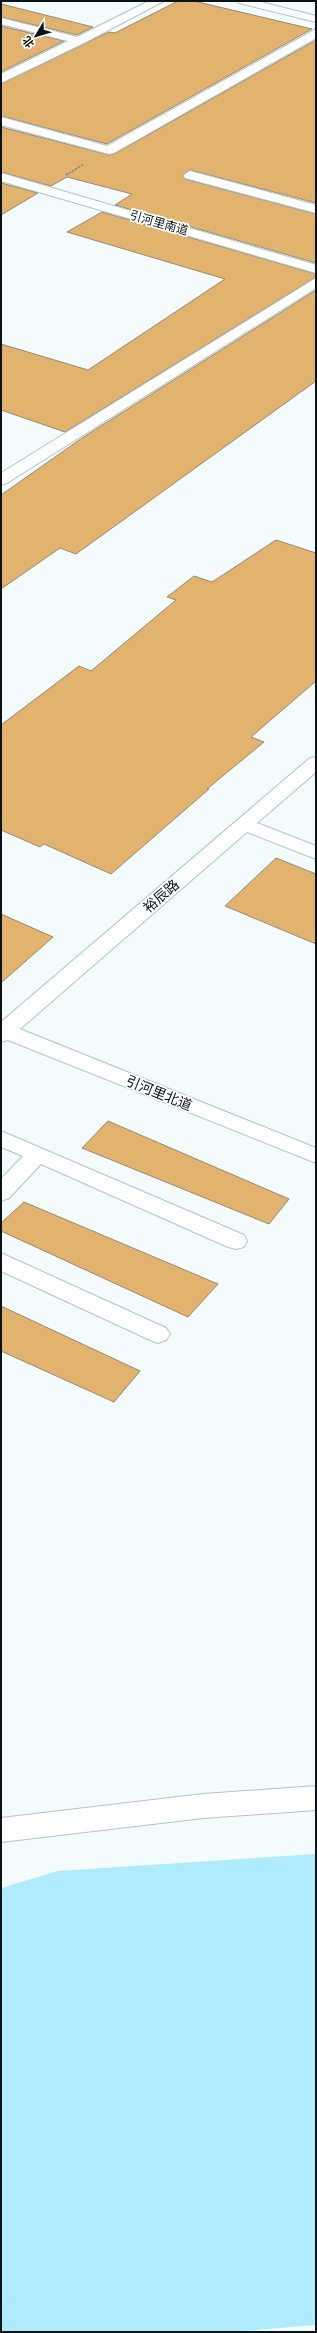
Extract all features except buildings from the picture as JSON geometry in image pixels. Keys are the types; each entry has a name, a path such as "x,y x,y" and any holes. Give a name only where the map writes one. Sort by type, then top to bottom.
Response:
{"street":[{"path":"1,79 158,1"},
{"path":"244,1 316,19"},
{"path":"1,21 80,41"},
{"path":"1,121 109,150 316,33"},
{"path":"190,175 316,209"},
{"name":"引河里南道","path":"1,177 316,269"},
{"path":"1,480 316,282"},
{"name":"裕辰路","path":"3,1032 316,762"},
{"path":"244,824 316,853"},
{"name":"引河里北道","path":"3,1032 316,1156"},
{"path":"1,1138 236,1241"},
{"path":"1,1192 38,1154"},
{"path":"1,1261 158,1334"},
{"path":"1,1830 203,1806 316,1798"}],"path":[{"path":"42,189 109,150"}],"shaded area":[{"path":"316,1854 316,2325 231,2332 1,2332 1,1888 58,1871"}]}
